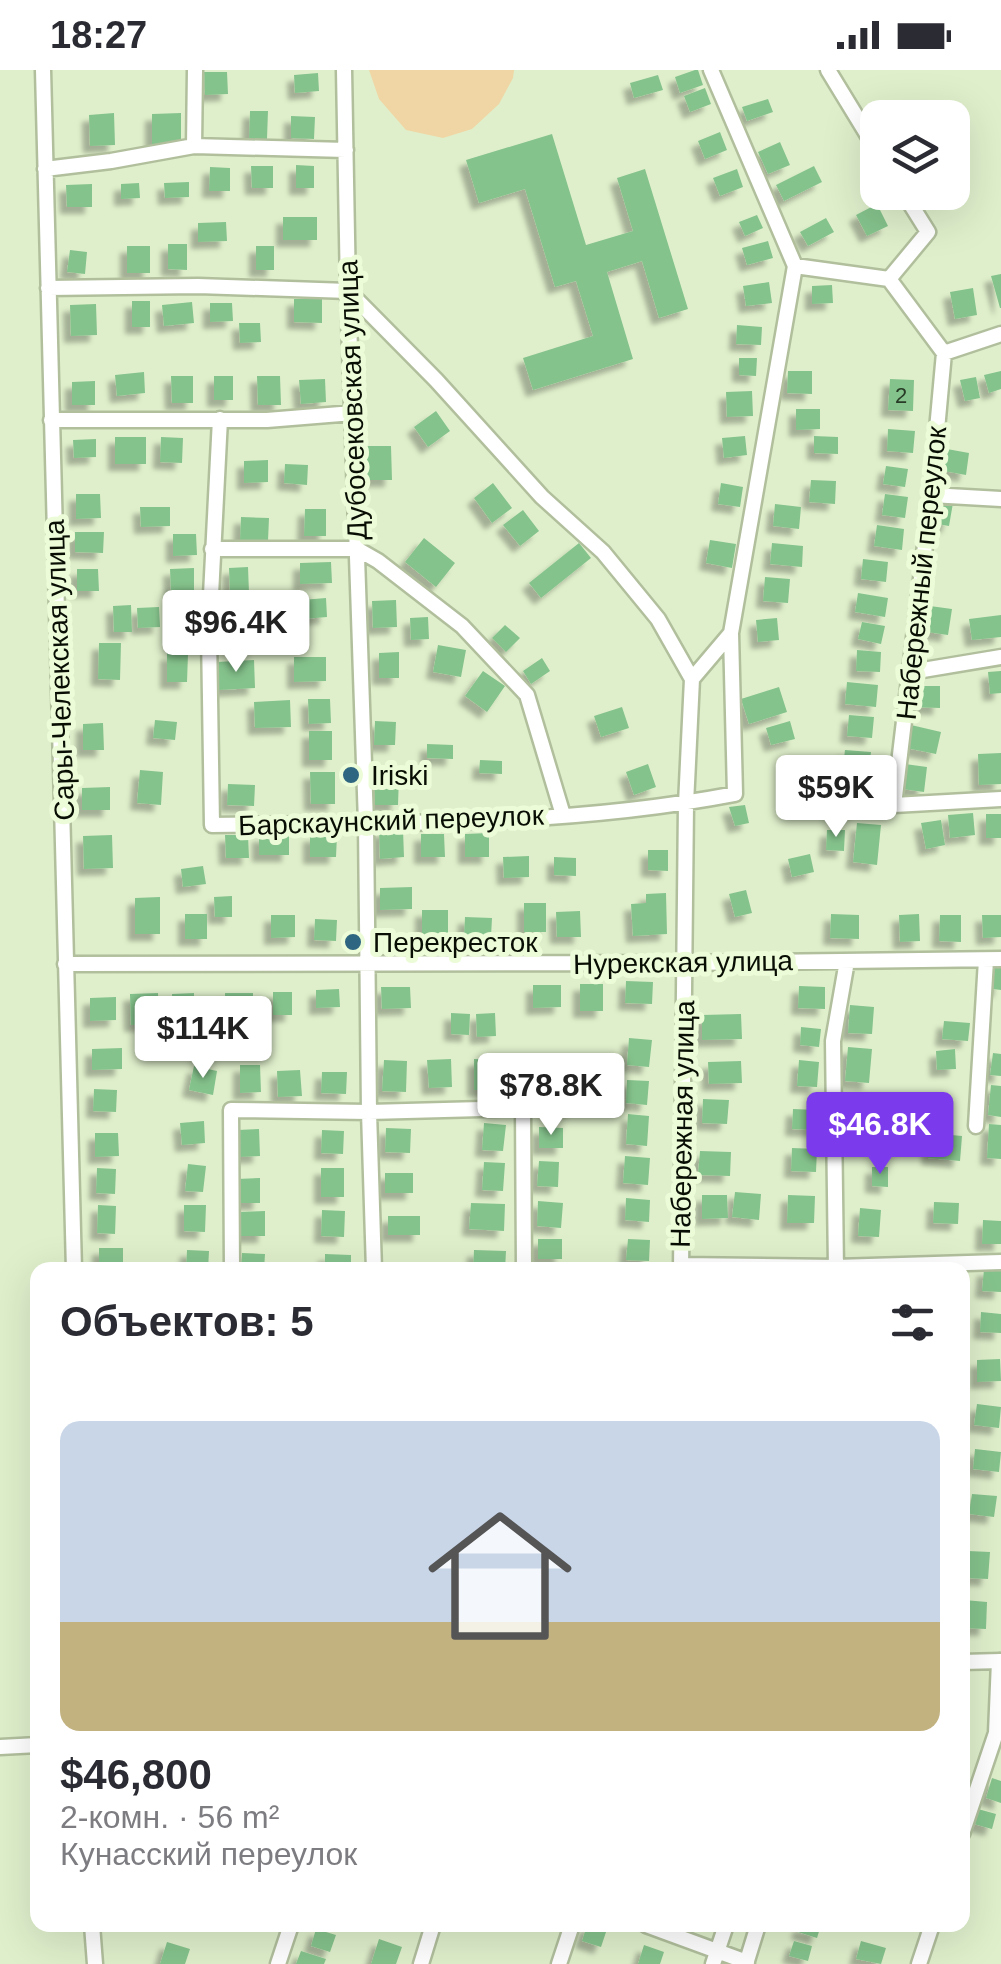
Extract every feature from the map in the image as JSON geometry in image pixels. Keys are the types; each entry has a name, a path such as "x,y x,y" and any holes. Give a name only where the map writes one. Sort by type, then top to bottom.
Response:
{"street":[{"name":"Сары-Челекская улица","path":"43,70 74,1262"},
{"path":"194,146 196,70"},
{"name":"Дубосековская улица","path":"344,70 366,823 374,1262"},
{"path":"48,288 198,286 348,291 436,380 542,497 603,552 658,619 692,679 731,633 795,266 711,70"},
{"path":"828,70 860,122"},
{"path":"46,169 194,146 346,150"},
{"path":"888,279 928,232 914,210"},
{"path":"795,266 888,279 944,352 1001,334"},
{"name":"Набережный переулок","path":"944,352 894,806 1001,799"},
{"path":"52,420 267,420 352,413"},
{"name":"Барскаунский переулок","path":"220,420 209,634 212,825 478,822 686,804 735,794 731,633"},
{"path":"931,495 1001,499"},
{"path":"212,549 357,550 378,561 462,626 527,695 563,815"},
{"path":"910,672 1001,658"},
{"name":"Набережная улица","path":"681,1262 686,804 692,679"},
{"path":"976,1126 993,959"},
{"name":"Нурекская улица","path":"65,964 993,959"},
{"path":"836,1262 833,1041 847,960"},
{"path":"232,1262 230,1110 523,1108 524,1262"},
{"path":"970,1266 1001,1262"},
{"path":"970,1662 1000,1661 996,1734 970,1810"},
{"path":"0,1747 30,1745"},
{"path":"92,1932 94,1964"},
{"path":"278,1964 288,1932"},
{"path":"421,1964 432,1932"},
{"path":"559,1964 570,1932"},
{"path":"661,1932 716,1958 747,1963 756,1932"},
{"path":"716,1958 724,1932"},
{"path":"919,1964 930,1932"}],"shaded area":[{"path":"369,70 514,70 499,104 472,129 443,138 406,130 379,99"}],"building":[{"path":"695,70 703,85 680,93 675,77"},
{"path":"204,72 227,72 228,94 205,95"},
{"path":"318,73 319,91 295,93 294,75"},
{"path":"658,75 663,90 634,98 630,83"},
{"path":"705,88 711,104 690,112 684,96"},
{"path":"768,99 773,112 747,121 742,107"},
{"path":"250,111 268,111 267,139 249,139"},
{"path":"114,113 115,145 90,146 89,115"},
{"path":"181,113 181,145 152,145 152,114"},
{"path":"291,116 315,117 314,139 291,138"},
{"path":"720,132 727,150 705,159 698,141"},
{"path":"552,134 586,245 633,231 617,178 645,169 688,309 659,318 642,261 607,272 633,359 533,390 523,358 593,336 576,281 555,287 525,189 479,203 466,160"},
{"path":"780,142 790,165 768,174 758,152"},
{"path":"296,165 314,166 314,188 296,188"},
{"path":"251,166 273,166 273,188 252,188"},
{"path":"814,166 822,182 784,201 776,185"},
{"path":"210,167 230,168 230,191 209,191"},
{"path":"737,169 743,187 720,196 713,178"},
{"path":"189,182 189,197 165,198 164,183"},
{"path":"139,183 140,198 121,199 121,184"},
{"path":"92,184 92,207 67,207 66,185"},
{"path":"880,210 888,226 867,236 856,215"},
{"path":"757,215 763,228 745,236 739,222"},
{"path":"283,217 317,217 317,240 283,240"},
{"path":"826,218 834,232 808,246 800,232"},
{"path":"226,222 227,241 198,242 198,223"},
{"path":"768,241 773,258 747,265 742,248"},
{"path":"168,244 187,244 187,270 168,269"},
{"path":"127,246 150,246 150,273 127,273"},
{"path":"256,246 274,246 274,270 256,270"},
{"path":"70,250 87,252 85,274 67,272"},
{"path":"1001,274 1001,308 1000,308 991,276"},
{"path":"769,282 772,303 746,306 743,286"},
{"path":"832,285 833,303 812,304 812,286"},
{"path":"973,288 977,315 955,319 950,292"},
{"path":"294,299 322,299 322,323 294,322"},
{"path":"132,301 150,301 150,327 132,327"},
{"path":"192,302 194,323 164,326 162,305"},
{"path":"210,303 232,303 233,321 210,322"},
{"path":"96,304 97,335 71,336 70,305"},
{"path":"239,323 260,323 261,342 240,343"},
{"path":"737,325 762,327 761,345 736,344"},
{"path":"739,358 757,358 756,376 739,375"},
{"path":"788,371 812,371 812,394 787,393"},
{"path":"1001,371 1001,389 989,393 984,375"},
{"path":"144,372 145,393 117,396 115,375"},
{"path":"171,376 193,376 193,403 172,403"},
{"path":"214,376 233,376 233,400 214,400"},
{"path":"257,376 280,376 281,405 258,405"},
{"path":"976,377 980,398 965,401 960,380"},
{"path":"325,379 326,402 301,404 299,380"},
{"path":"890,379 914,380 913,411 888,410"},
{"path":"95,381 95,405 72,405 72,382"},
{"path":"752,391 753,416 727,417 726,392"},
{"path":"796,409 820,409 820,429 796,430"},
{"path":"436,411 450,431 428,447 414,427"},
{"path":"888,429 915,431 913,453 887,451"},
{"path":"745,436 747,455 724,458 722,438"},
{"path":"814,436 838,437 838,454 814,453"},
{"path":"115,437 146,437 146,464 115,464"},
{"path":"161,437 183,438 182,463 160,462"},
{"path":"96,439 96,457 74,458 73,440"},
{"path":"364,446 391,446 392,480 365,480"},
{"path":"947,449 969,453 966,475 944,471"},
{"path":"268,460 268,482 244,483 244,461"},
{"path":"285,464 308,465 307,485 284,483"},
{"path":"886,466 908,469 905,487 883,484"},
{"path":"811,480 836,481 835,504 809,502"},
{"path":"493,483 512,508 492,523 474,498"},
{"path":"721,483 743,487 740,507 718,504"},
{"path":"76,494 100,494 101,518 76,519"},
{"path":"885,494 908,497 905,518 882,515"},
{"path":"936,500 953,503 949,526 932,523"},
{"path":"775,504 801,507 799,529 773,526"},
{"path":"140,507 170,507 170,526 141,527"},
{"path":"305,509 326,509 326,536 304,536"},
{"path":"523,510 539,531 520,546 503,525"},
{"path":"241,517 269,518 268,541 240,541"},
{"path":"877,525 904,529 902,550 874,546"},
{"path":"75,532 104,532 103,553 75,552"},
{"path":"173,534 196,534 197,555 173,556"},
{"path":"424,538 455,563 436,587 405,562"},
{"path":"710,540 736,544 732,568 706,563"},
{"path":"579,543 591,558 541,598 529,583"},
{"path":"772,543 803,546 802,567 770,564"},
{"path":"863,559 888,562 886,582 861,579"},
{"path":"331,562 332,583 300,584 300,563"},
{"path":"248,567 249,593 230,594 229,568"},
{"path":"194,568 194,590 171,591 170,569"},
{"path":"77,569 98,569 99,591 77,591"},
{"path":"765,577 790,579 788,603 763,601"},
{"path":"858,593 888,598 885,617 855,612"},
{"path":"326,598 327,617 303,619 302,600"},
{"path":"396,600 397,627 373,628 372,601"},
{"path":"131,605 132,632 114,632 113,606"},
{"path":"930,606 952,609 948,635 927,632"},
{"path":"159,607 160,627 138,628 137,608"},
{"path":"1001,615 1001,637 972,640 969,619"},
{"path":"428,617 429,639 411,640 410,618"},
{"path":"777,618 779,640 758,642 756,620"},
{"path":"862,622 885,626 881,644 858,639"},
{"path":"505,625 520,638 506,652 492,638"},
{"path":"99,643 121,643 120,680 98,679"},
{"path":"438,645 466,650 461,677 433,672"},
{"path":"857,650 881,652 880,672 856,671"},
{"path":"399,652 399,678 379,678 379,653"},
{"path":"167,653 188,654 187,682 167,682"},
{"path":"294,657 326,657 326,681 294,682"},
{"path":"542,658 550,671 531,684 523,671"},
{"path":"254,660 255,688 219,690 217,662"},
{"path":"483,671 505,686 487,712 465,696"},
{"path":"1001,671 1001,693 990,694 988,672"},
{"path":"847,682 878,685 876,707 845,704"},
{"path":"913,686 940,686 940,708 912,707"},
{"path":"779,687 787,712 749,724 741,699"},
{"path":"308,699 330,699 331,723 309,724"},
{"path":"290,700 291,727 255,728 254,702"},
{"path":"622,707 629,728 601,737 594,716"},
{"path":"849,715 874,717 872,738 847,736"},
{"path":"155,720 177,722 175,740 153,738"},
{"path":"375,721 396,722 395,745 374,745"},
{"path":"790,721 795,739 771,745 766,728"},
{"path":"103,723 104,750 83,750 83,724"},
{"path":"911,725 941,732 936,754 906,748"},
{"path":"309,731 332,731 332,760 309,760"},
{"path":"427,744 453,745 453,759 427,758"},
{"path":"845,750 871,752 869,768 843,766"},
{"path":"1001,753 1001,784 979,785 978,754"},
{"path":"480,760 502,761 502,774 479,773"},
{"path":"648,764 656,787 634,795 626,772"},
{"path":"905,764 927,767 924,792 902,789"},
{"path":"140,770 163,772 161,805 137,803"},
{"path":"310,772 335,772 335,804 311,804"},
{"path":"399,776 398,805 375,805 374,777"},
{"path":"228,784 255,785 254,806 227,805"},
{"path":"110,787 110,810 82,810 82,788"},
{"path":"839,790 863,793 861,811 837,808"},
{"path":"745,805 749,823 735,826 729,807"},
{"path":"973,813 975,835 950,838 948,815"},
{"path":"986,814 1001,814 1001,838 986,838"},
{"path":"941,820 945,845 926,849 921,823"},
{"path":"857,823 881,825 877,865 853,862"},
{"path":"403,829 404,857 380,859 379,830"},
{"path":"827,830 845,830 844,851 826,850"},
{"path":"489,833 489,857 465,857 465,834"},
{"path":"421,834 444,834 445,857 421,857"},
{"path":"112,835 113,868 84,869 83,836"},
{"path":"225,835 248,835 249,858 226,858"},
{"path":"259,835 289,836 289,855 259,855"},
{"path":"310,835 337,835 336,857 310,857"},
{"path":"648,850 668,850 668,871 648,870"},
{"path":"810,854 814,872 792,877 788,859"},
{"path":"529,856 529,877 504,878 503,857"},
{"path":"554,857 576,858 576,876 554,875"},
{"path":"203,866 206,884 183,887 181,869"},
{"path":"412,887 412,909 380,910 380,888"},
{"path":"746,890 752,913 735,917 729,894"},
{"path":"666,893 667,934 633,936 631,904 646,903 646,894"},
{"path":"232,896 232,917 215,917 214,897"},
{"path":"160,897 160,934 135,934 135,898"},
{"path":"524,903 546,903 546,932 524,932"},
{"path":"422,910 448,910 448,934 422,934"},
{"path":"580,911 581,937 557,937 556,912"},
{"path":"185,914 207,914 207,939 185,939"},
{"path":"831,914 859,915 859,939 830,938"},
{"path":"919,914 920,941 900,942 899,915"},
{"path":"271,915 295,915 295,937 271,938"},
{"path":"940,915 961,915 961,942 939,941"},
{"path":"982,915 1001,915 1001,937 983,938"},
{"path":"465,917 492,918 491,937 464,936"},
{"path":"315,919 337,920 336,941 314,940"},
{"path":"994,966 1001,966 1001,990 993,989"},
{"path":"626,981 653,982 652,1004 625,1003"},
{"path":"580,984 603,984 603,1011 580,1011"},
{"path":"533,985 561,985 561,1007 533,1008"},
{"path":"799,986 825,987 825,1009 798,1008"},
{"path":"381,987 410,987 411,1008 382,1009"},
{"path":"339,989 340,1007 316,1008 316,990"},
{"path":"273,992 292,992 292,1015 273,1015"},
{"path":"158,993 159,1024 131,1025 130,994"},
{"path":"194,993 194,1014 173,1015 172,994"},
{"path":"225,993 253,993 253,1013 225,1013"},
{"path":"116,997 116,1020 90,1021 90,998"},
{"path":"850,1005 874,1007 872,1034 848,1033"},
{"path":"451,1013 470,1014 469,1035 451,1034"},
{"path":"495,1013 496,1036 477,1037 476,1014"},
{"path":"741,1014 742,1039 702,1040 702,1015"},
{"path":"944,1021 970,1023 968,1041 942,1039"},
{"path":"801,1027 821,1029 819,1047 800,1045"},
{"path":"629,1038 652,1040 649,1067 627,1065"},
{"path":"848,1047 872,1049 869,1083 845,1081"},
{"path":"122,1048 122,1069 92,1070 92,1049"},
{"path":"955,1049 956,1069 937,1070 936,1051"},
{"path":"993,1053 1001,1054 1001,1076 990,1075"},
{"path":"451,1059 452,1087 429,1088 427,1060"},
{"path":"474,1059 500,1060 500,1090 474,1090"},
{"path":"384,1060 407,1061 406,1092 382,1091"},
{"path":"799,1060 819,1062 817,1087 797,1086"},
{"path":"741,1061 742,1083 709,1084 708,1062"},
{"path":"525,1063 549,1063 549,1086 524,1086"},
{"path":"240,1065 260,1065 261,1092 240,1093"},
{"path":"194,1066 217,1071 213,1095 189,1090"},
{"path":"300,1070 302,1096 278,1097 277,1071"},
{"path":"322,1072 347,1072 346,1094 321,1093"},
{"path":"627,1080 649,1081 647,1105 626,1103"},
{"path":"991,1085 1001,1086 1001,1117 988,1115"},
{"path":"94,1089 117,1090 116,1112 93,1111"},
{"path":"550,1090 574,1090 574,1110 550,1110"},
{"path":"703,1099 729,1100 727,1124 702,1123"},
{"path":"793,1109 817,1110 816,1130 792,1129"},
{"path":"628,1114 649,1116 647,1146 626,1144"},
{"path":"204,1121 205,1143 182,1145 180,1123"},
{"path":"484,1123 506,1125 503,1151 482,1150"},
{"path":"989,1124 1001,1125 1001,1159 987,1158"},
{"path":"539,1127 563,1128 563,1148 539,1148"},
{"path":"386,1128 411,1129 410,1153 385,1152"},
{"path":"259,1129 260,1156 239,1157 238,1130"},
{"path":"322,1130 344,1131 343,1154 321,1153"},
{"path":"95,1133 118,1133 119,1156 95,1157"},
{"path":"930,1133 962,1136 960,1161 928,1158"},
{"path":"792,1148 817,1149 816,1172 791,1171"},
{"path":"700,1151 731,1152 730,1176 698,1175"},
{"path":"625,1156 650,1158 648,1185 623,1183"},
{"path":"539,1161 559,1162 558,1187 537,1186"},
{"path":"484,1162 505,1163 503,1191 482,1190"},
{"path":"188,1164 206,1166 203,1192 185,1191"},
{"path":"872,1167 888,1167 888,1187 872,1186"},
{"path":"97,1168 116,1169 115,1194 96,1193"},
{"path":"321,1168 344,1168 344,1197 321,1197"},
{"path":"385,1173 413,1173 413,1193 385,1193"},
{"path":"260,1178 260,1203 237,1203 237,1179"},
{"path":"735,1192 761,1194 759,1220 732,1217"},
{"path":"702,1195 727,1195 728,1218 702,1219"},
{"path":"788,1195 815,1196 814,1223 787,1223"},
{"path":"626,1198 650,1200 649,1222 625,1220"},
{"path":"538,1201 563,1203 561,1228 537,1226"},
{"path":"934,1202 959,1203 958,1224 933,1223"},
{"path":"471,1203 505,1204 504,1231 469,1229"},
{"path":"98,1205 116,1206 115,1234 97,1233"},
{"path":"184,1205 206,1205 205,1232 184,1231"},
{"path":"860,1208 881,1210 879,1237 858,1236"},
{"path":"322,1210 345,1211 344,1237 321,1236"},
{"path":"265,1211 265,1236 240,1236 240,1212"},
{"path":"388,1216 420,1216 420,1235 388,1235"},
{"path":"983,1220 1001,1221 1001,1244 982,1244"},
{"path":"538,1239 562,1239 562,1259 538,1259"},
{"path":"628,1239 650,1240 649,1261 626,1260"},
{"path":"99,1248 123,1248 123,1262 99,1262"},
{"path":"187,1250 209,1251 208,1262 186,1262"},
{"path":"474,1250 506,1251 505,1262 473,1262"},
{"path":"242,1253 265,1254 264,1262 241,1262"},
{"path":"325,1254 351,1255 351,1262 325,1262"},
{"path":"984,1269 1001,1270 1001,1292 982,1291"},
{"path":"981,1312 1001,1314 1001,1333 980,1332"},
{"path":"1000,1359 1001,1381 977,1382 977,1360"},
{"path":"977,1404 1001,1407 999,1428 974,1425"},
{"path":"975,1449 1001,1452 999,1472 973,1469"},
{"path":"972,1494 997,1496 994,1517 970,1514"},
{"path":"970,1551 990,1552 988,1579 970,1578"},
{"path":"970,1601 987,1602 986,1629 970,1628"},
{"path":"992,1778 1001,1781 1001,1803 986,1798"},
{"path":"978,1809 996,1814 992,1829 974,1824"},
{"path":"315,1932 336,1935 330,1952 311,1946"},
{"path":"585,1932 606,1932 601,1947 582,1941"},
{"path":"798,1932 819,1932 817,1938"},
{"path":"379,1939 402,1947 396,1964 371,1964"},
{"path":"794,1941 812,1946 808,1961 789,1956"},
{"path":"861,1941 886,1948 881,1964 856,1959"},
{"path":"167,1942 190,1949 185,1964 160,1964"},
{"path":"644,1945 664,1952 660,1964 638,1964"},
{"path":"301,1951 326,1959 324,1964 296,1964"}],"place":[{"name":"Iriski","path":"351,775"},
{"name":"Перекресток","path":"353,942"}]}
